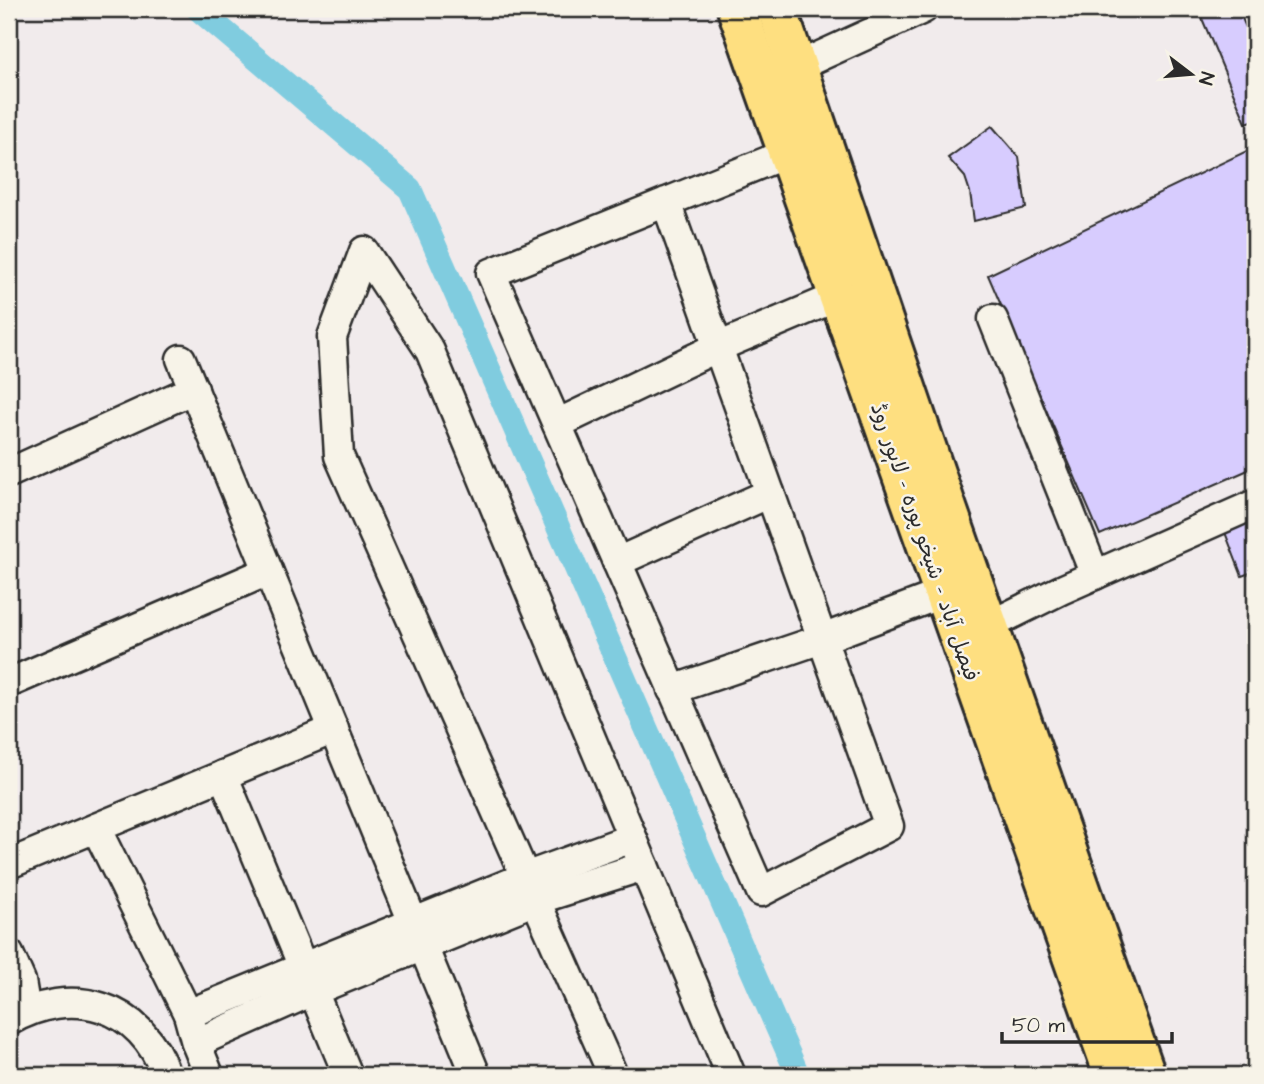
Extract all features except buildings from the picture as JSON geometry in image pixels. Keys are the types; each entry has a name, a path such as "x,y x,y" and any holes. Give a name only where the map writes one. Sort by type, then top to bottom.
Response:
{"highway":[{"name":"فیصل آباد - شیخو پورہ - لاہور روڈ","path":"737,9 1114,1075"},
{"name":"فیصل آباد - شیخو پورہ - لاہور روڈ","path":"777,9 988,626 1146,1075"}],"street":[{"path":"796,67 923,9"},
{"path":"666,202 889,826 761,892 491,273 666,202 788,153"},
{"path":"613,1075 339,456 332,337 364,251 430,351 731,1075"},
{"path":"556,424 718,347 839,296"},
{"path":"993,319 1095,575"},
{"path":"181,359 476,1075"},
{"path":"9,473 194,389"},
{"path":"617,562 770,493"},
{"path":"988,626 1255,504"},
{"path":"9,683 268,571"},
{"path":"672,690 822,639 944,593"},
{"path":"9,864 334,729"},
{"path":"223,775 348,1075"},
{"path":"96,828 188,1014 209,1075"},
{"path":"196,1043 308,980 530,888 632,838"},
{"path":"530,888 645,866"},
{"path":"9,954 21,981 17,1016 43,1005 79,1002 113,1012 142,1033 153,1047 166,1075"},
{"path":"188,1014 308,980"}],"waterway":[{"path":"198,9 410,189 798,1075"}]}
